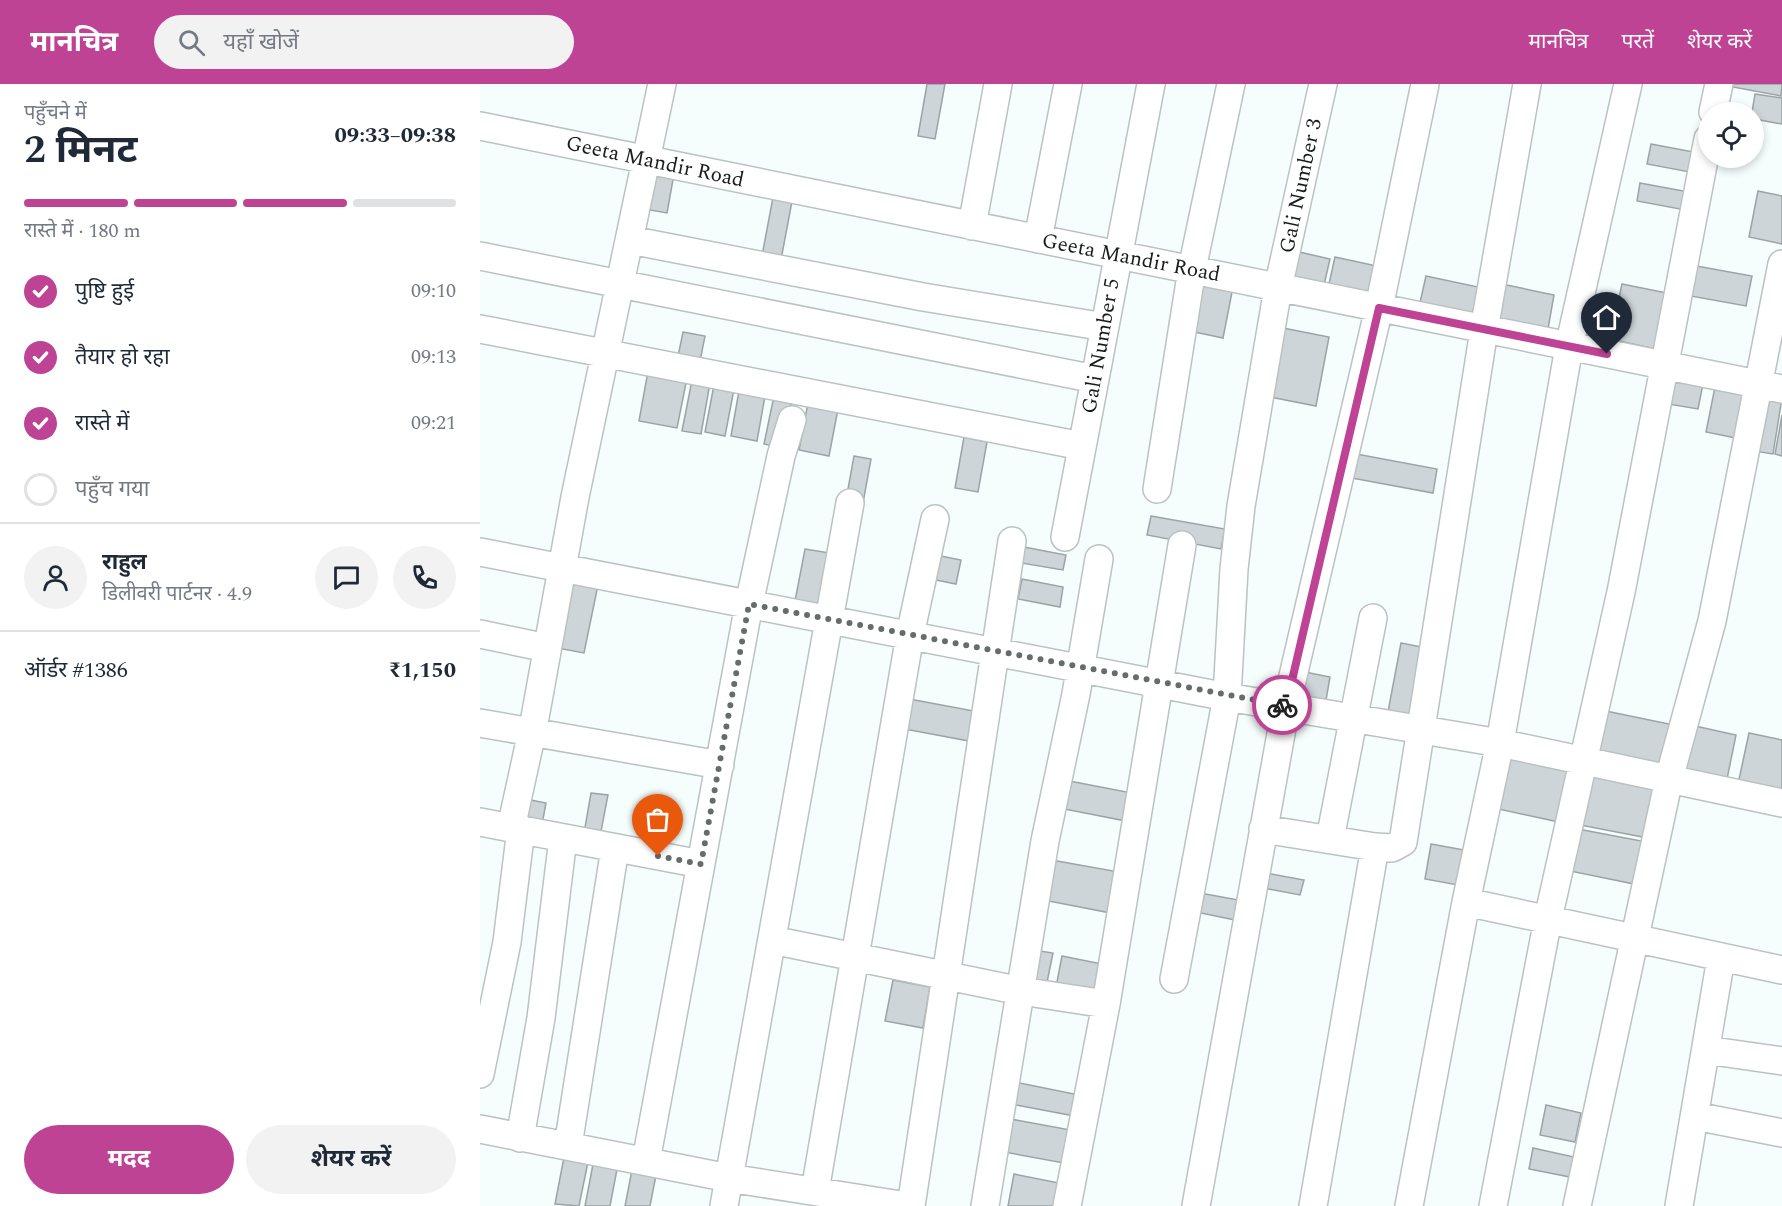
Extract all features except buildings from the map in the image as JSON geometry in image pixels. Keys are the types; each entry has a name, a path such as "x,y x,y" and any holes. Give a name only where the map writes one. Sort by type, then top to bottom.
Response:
{"street":[{"path":"480,1074 507,942 516,829 531,734 604,354 662,84"},
{"path":"972,226 998,84"},
{"path":"1038,239 1068,84"},
{"name":"Gali Number 5","path":"1065,537 1151,84"},
{"path":"1157,489 1192,269 1232,84"},
{"name":"Gali Number 3","path":"1174,979 1227,697 1234,569 1241,507 1278,288 1323,84"},
{"path":"1196,1206 1286,706 1379,308 1425,84"},
{"path":"1263,829 1375,847 1392,848 1403,842 1484,330 1527,84"},
{"path":"1409,1206 1466,902 1500,743 1569,347 1628,84"},
{"path":"1715,102 1719,84"},
{"name":"Geeta Mandir Road","path":"480,126 1769,387"},
{"path":"1493,1206 1548,919 1621,592 1703,168"},
{"path":"630,240 923,297 1105,327"},
{"path":"480,256 1095,379"},
{"path":"1577,1206 1669,779 1712,621 1769,387 1782,264"},
{"path":"480,329 1082,446"},
{"path":"646,1161 749,604 781,456 792,420"},
{"path":"724,1206 850,503"},
{"path":"815,1191 910,635 935,519"},
{"path":"480,1129 729,1178 909,1206 946,975 993,651 1012,541"},
{"path":"1067,1206 1106,1004 1161,684 1182,545"},
{"path":"480,552 1227,697 1500,743 1782,803"},
{"path":"985,1206 1045,841 1080,669 1099,559"},
{"path":"1330,839 1373,618"},
{"path":"480,634 548,648"},
{"path":"480,723 531,734 720,765"},
{"path":"480,822 701,864"},
{"path":"520,1138 541,1018 563,838"},
{"path":"1313,1206 1375,847"},
{"path":"568,1146 615,848"},
{"path":"1466,902 1782,970"},
{"path":"772,940 855,955 1021,991 1106,1004"},
{"path":"1682,1206 1721,958"},
{"path":"1707,1050 1782,1061"},
{"path":"1695,1116 1782,1133"}],"way so far":[{"path":"658,856 701,864 749,604 1188,690 1282,705"}],"route":[{"path":"1282,705 1286,706 1379,308 1607,354"}]}
